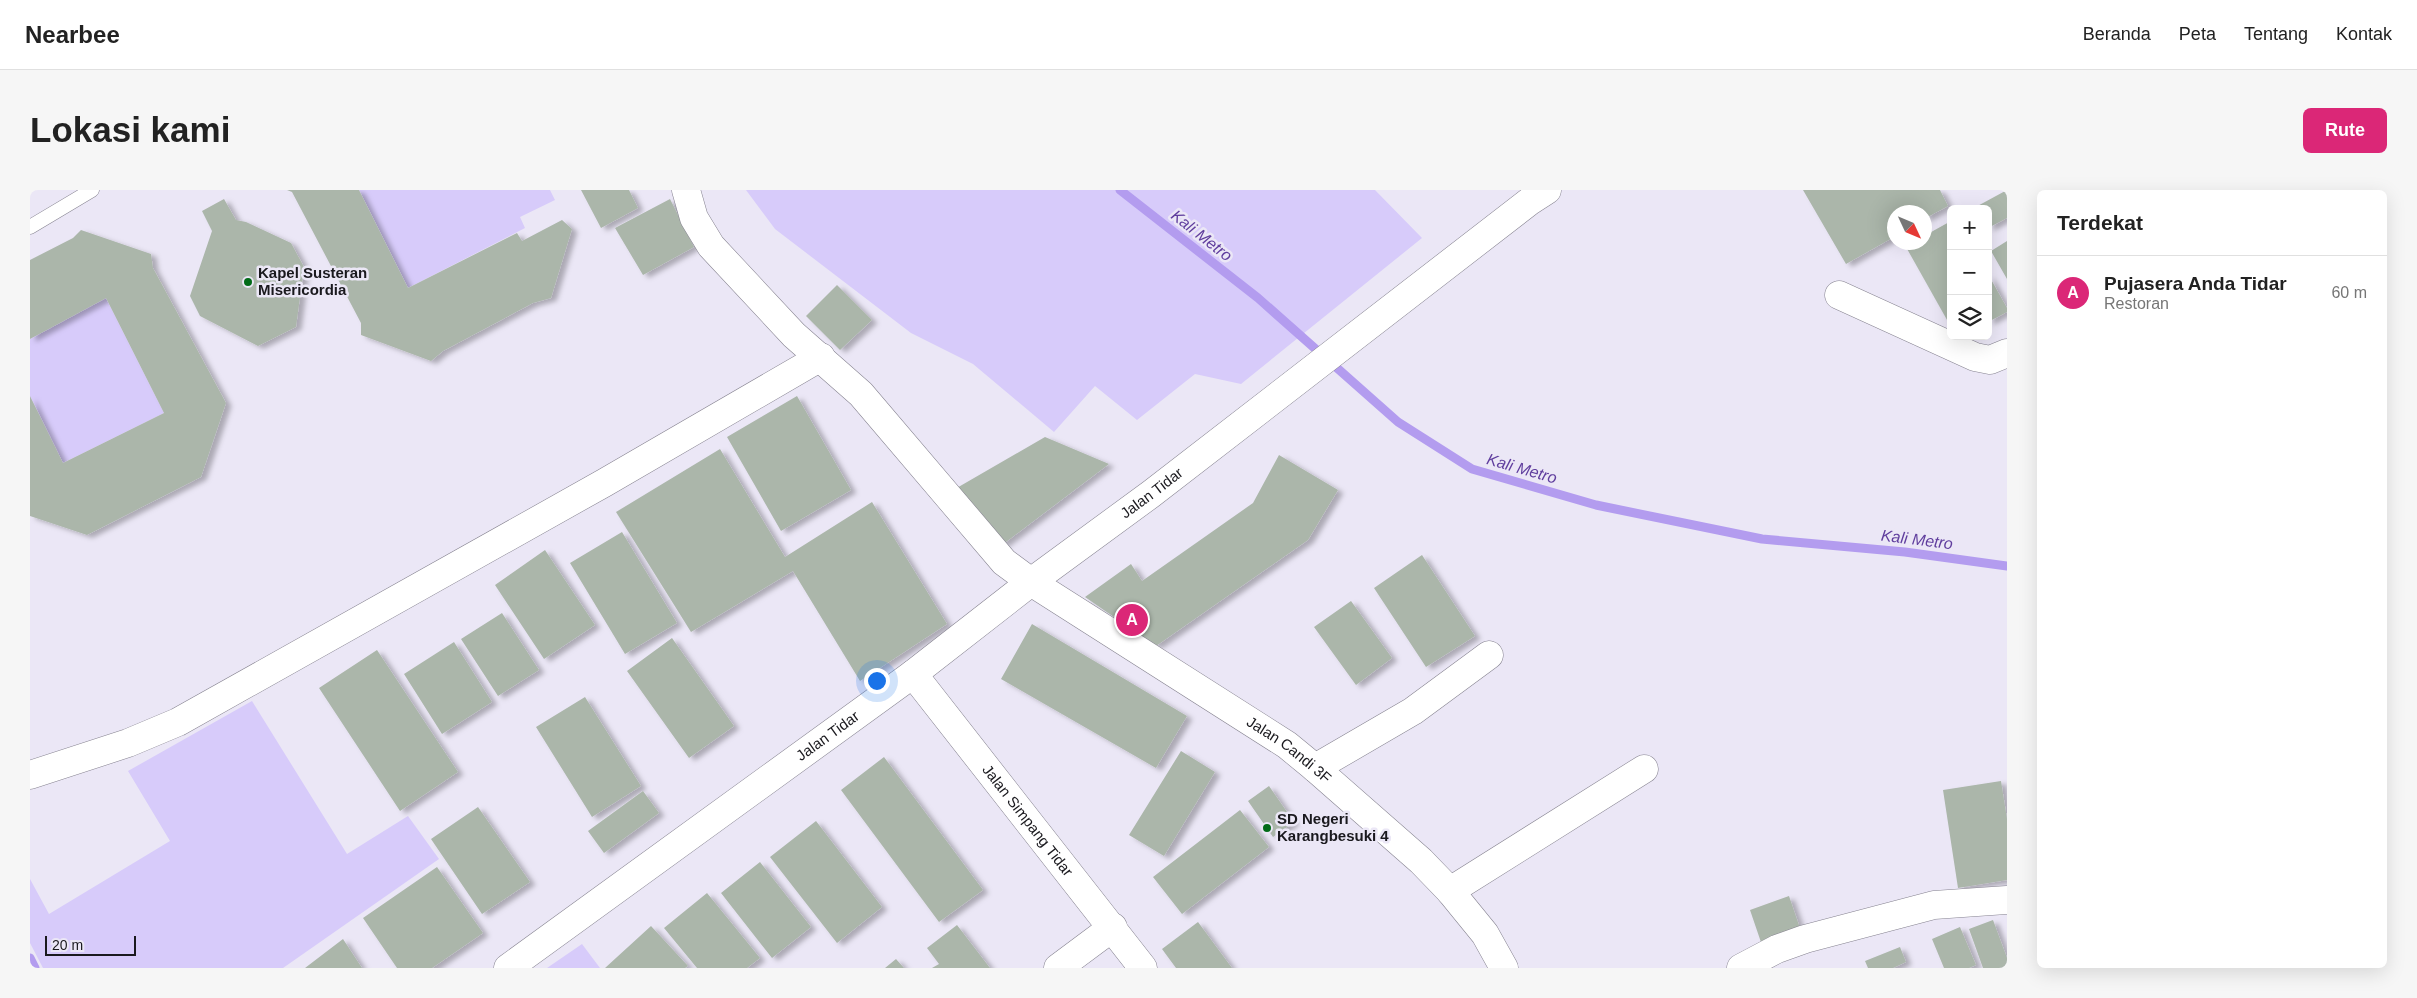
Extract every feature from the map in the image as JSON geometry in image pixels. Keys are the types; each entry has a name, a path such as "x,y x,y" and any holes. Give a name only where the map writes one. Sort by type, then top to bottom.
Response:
{"street":[{"name":"Jalan Candi 3F","path":"686,190 694,218 711,246 794,335 861,394 1004,562 1031,582 1287,745 1421,862 1450,891 1485,934 1504,968"},
{"name":"Jalan Tidar","path":"508,968 913,674 1031,582 1151,494 1515,212 1547,190"},
{"path":"1839,295 1975,357 1990,360 2007,353"},
{"path":"30,775 128,743 185,718 604,483 821,358"},
{"path":"1315,768 1413,710 1490,655"},
{"name":"Jalan Simpang Tidar","path":"913,674 1113,927 1143,968"},
{"path":"1450,891 1644,769"},
{"path":"1741,968 1776,949 1804,939 1924,908 1971,901 2007,900"},
{"path":"1058,968 1113,927"}],"lane":[{"path":"30,227 92,190"}],"shaded area":[{"path":"359,190 550,190 555,200 520,217 525,228 408,288"},
{"path":"746,190 1375,190 1422,238 1241,384 1195,374 1137,420 1095,386 1054,432 973,364 911,333 775,229"},
{"path":"106,298 164,413 63,463 30,396 30,339"},
{"path":"252,701 347,854 408,816 439,859 283,968 43,968 30,943 30,879 49,914 170,841 128,771"},
{"path":"582,944 600,968 547,968"}],"building":[{"path":"287,190 359,190 408,288 517,233 522,241 562,220 572,229 551,298 533,303 443,351 431,361 361,335 361,323 292,192"},
{"path":"581,190 629,190 638,208 601,228"},
{"path":"1803,190 1940,190 1948,205 1932,215 1932,205 1887,205 1887,241 1846,264"},
{"path":"2007,190 2007,218 1992,226 1992,205 1979,205"},
{"name":"Kapel Susteran Misericordia","path":"224,199 236,220 246,222 291,243 304,267 296,327 258,346 200,316 190,296 212,231 202,211"},
{"path":"670,199 694,247 643,275 615,228"},
{"path":"1947,223 1947,320 1908,250 1932,250 1932,232"},
{"path":"81,230 151,254 153,268 226,403 201,477 87,535 30,516 30,396 63,463 164,413 106,298 30,339 30,260 73,238"},
{"path":"2007,241 2007,279 1992,253 1992,250"},
{"path":"1992,281 2007,308 2007,312 1992,320"},
{"path":"837,285 872,320 840,350 806,316"},
{"path":"797,396 851,490 781,531 727,437"},
{"path":"1045,437 1109,464 1002,545 955,489"},
{"path":"720,449 785,557 872,502 947,624 860,681 793,571 691,632 616,512"},
{"path":"1279,455 1338,490 1308,540 1156,646 1085,597 1131,564 1142,581 1253,503"},
{"path":"622,532 677,623 625,654 570,563"},
{"path":"545,550 595,625 544,659 495,585"},
{"path":"1422,555 1475,636 1426,667 1374,588"},
{"path":"1351,601 1392,658 1356,685 1314,627"},
{"path":"502,613 539,670 498,696 461,639"},
{"path":"1032,624 1187,716 1156,768 1001,679"},
{"path":"672,638 734,726 689,758 627,671"},
{"path":"454,642 492,702 442,734 404,674"},
{"path":"377,650 458,772 400,811 319,688"},
{"path":"585,697 641,786 592,817 536,727"},
{"path":"1181,751 1215,772 1164,856 1129,835"},
{"path":"884,757 983,890 939,922 841,790"},
{"path":"2001,781 2007,819 2007,880 1958,888 1943,790"},
{"path":"1269,786 1294,822 1273,837 1248,801"},
{"path":"643,791 659,813 604,853 588,831"},
{"path":"478,807 530,882 482,914 431,839"},
{"path":"1240,810 1269,847 1182,914 1153,877"},
{"path":"816,821 882,907 837,943 770,857"},
{"path":"760,862 811,927 772,958 721,893"},
{"path":"437,867 483,933 432,968 397,968 363,918"},
{"path":"707,893 760,958 747,968 697,968 664,928"},
{"path":"1789,896 1803,937 1764,951 1750,910"},
{"path":"1993,920 2007,958 2007,968 1983,968 1969,929"},
{"path":"1198,922 1232,968 1176,968 1162,949"},
{"path":"957,925 990,968 932,968 939,964 927,948"},
{"path":"651,926 688,966 685,968 605,968"},
{"path":"1960,927 1976,965 1969,968 1944,968 1932,939"},
{"path":"343,939 362,968 305,968"},
{"path":"1900,947 1906,962 1893,968 1868,968 1865,961"},
{"path":"896,959 904,968 885,968"}],"waterway":[{"name":"Kali Metro","path":"1120,190 1258,298 1398,422 1472,469 1596,505 1762,539 1905,552 2007,566"},
{"path":"30,958 35,968"}],"place":[{"name":"Kapel Susteran Misericordia","path":"248,282"},
{"name":"Pujasera Anda Tidar","path":"1132,620"},
{"name":"SD Negeri Karangbesuki 4","path":"1267,828"}]}
